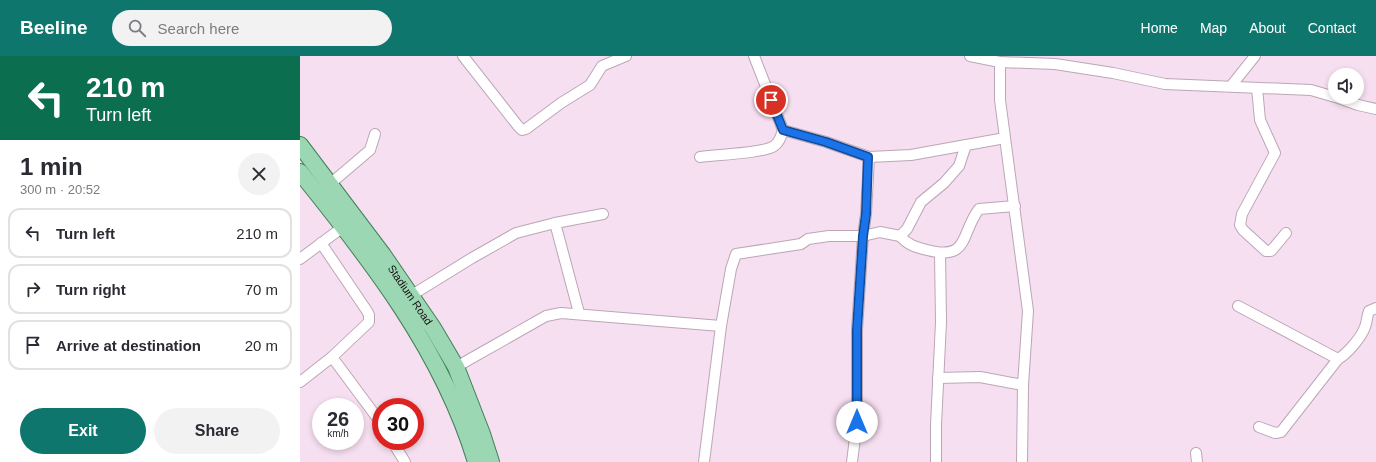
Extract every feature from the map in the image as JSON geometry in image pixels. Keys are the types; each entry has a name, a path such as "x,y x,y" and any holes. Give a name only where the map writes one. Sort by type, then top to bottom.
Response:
{"main road":[{"name":"Stadium Road","path":"300,145 308,171 343,227 404,310 421,338 454,400 476,462"},
{"name":"Stadium Road","path":"308,171 330,184 412,295 456,367 482,434 490,462"}],"street":[{"path":"463,56 522,130 526,129 561,103 590,85 602,66 626,56"},
{"path":"700,157 764,150 774,147 780,139 783,130 754,56"},
{"path":"970,56 1000,62 1058,60 1165,84 1311,90 1328,95"},
{"path":"1231,86 1254,57"},
{"path":"1000,62 1000,100 1028,311 1023,385 1022,462"},
{"path":"1257,88 1260,120 1275,153 1242,214 1240,225 1243,230 1266,251 1271,251 1286,233"},
{"path":"1355,104 1376,109"},
{"path":"783,130 826,142 868,157 912,155 1005,138"},
{"path":"330,184 370,150 375,134"},
{"path":"900,236 907,228 921,202 944,183 959,166 966,145"},
{"path":"852,462 857,422 857,330 863,236 867,207 868,157"},
{"path":"704,462 722,326 736,254 802,244 808,239 829,236 863,236 880,232 900,236 906,243 914,246 940,253 951,252 961,246 973,218 979,210 1015,206"},
{"path":"412,295 516,233 555,223 603,214"},
{"path":"555,223 579,313"},
{"path":"300,259 343,227"},
{"path":"300,382 332,357 369,322 370,315 321,243"},
{"path":"936,462 941,322 940,253"},
{"path":"1238,306 1338,359"},
{"path":"1259,427 1276,433 1281,432 1338,359 1343,357 1361,335 1365,328 1369,311 1376,308"},
{"path":"456,367 546,316 561,313 579,313 722,326"},
{"path":"332,357 372,411"},
{"path":"938,378 980,377 1023,385"},
{"path":"398,450 405,462"}],"route":[{"path":"771,100 783,130 826,142 868,157 868,192 863,236 857,330 857,422"}]}
